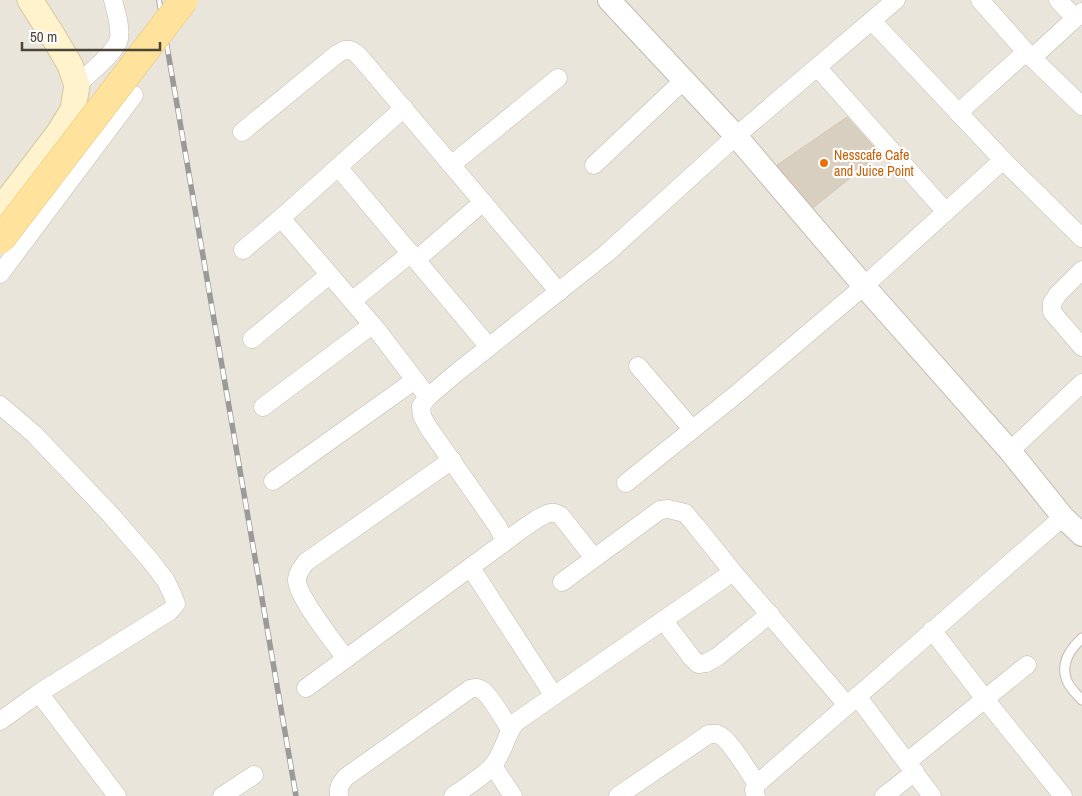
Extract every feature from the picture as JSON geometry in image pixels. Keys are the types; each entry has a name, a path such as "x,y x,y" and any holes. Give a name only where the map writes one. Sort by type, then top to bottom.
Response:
{"main road":[{"path":"0,210 58,134 73,110 77,85 70,65 30,0"},
{"path":"0,240 184,0"}],"street":[{"path":"77,85 114,49 119,39 119,24 113,0"},
{"path":"609,0 736,136 864,286 1010,451 1063,517 1082,535"},
{"path":"502,544 503,538 498,527 422,416 421,406 428,397 607,253 736,136 896,0"},
{"path":"980,0 1029,55 1082,106"},
{"path":"958,113 1079,15 1058,0"},
{"path":"872,21 1003,160 1082,238"},
{"path":"242,132 337,54 345,50 352,51 358,55 404,108 559,292"},
{"path":"817,67 946,212"},
{"path":"451,165 558,78"},
{"path":"594,165 684,80"},
{"path":"0,274 134,95"},
{"path":"243,250 404,108"},
{"path":"626,483 864,286 1003,160"},
{"path":"338,167 489,347"},
{"path":"352,301 413,257 483,202"},
{"path":"281,218 372,324 428,397"},
{"path":"1082,270 1058,294 1052,303 1052,312 1082,347"},
{"path":"252,339 330,275"},
{"path":"263,407 372,324"},
{"path":"638,366 692,429"},
{"path":"274,481 415,380"},
{"path":"1010,451 1082,383"},
{"path":"0,405 34,434 111,515 166,581 176,604 170,612 38,693 0,721"},
{"path":"346,659 300,592 297,580 300,569 306,562 452,460"},
{"path":"562,582 660,510 668,509 684,514 770,614 911,767 932,796"},
{"path":"306,688 540,517 549,513 556,513 561,516 594,558"},
{"path":"618,796 709,734 717,734 723,737 729,744 756,790 852,701 1063,517"},
{"path":"471,568 554,696"},
{"path":"453,796 493,766 504,746 510,729 516,722 733,572"},
{"path":"663,620 698,664 706,663 717,657 770,614"},
{"path":"932,630 1063,796"},
{"path":"884,796 911,767 985,699 1027,665"},
{"path":"339,796 338,789 346,777 470,689 476,687 488,696 510,729"},
{"path":"38,693 117,796"},
{"path":"493,766 513,796"},
{"path":"222,796 254,775"}],"lane":[{"path":"1082,638 1075,644 1067,656 1065,668 1067,682 1082,700"}],"shaded area":[{"path":"0,0 1082,0 1082,796 0,796"}],"building":[{"name":"Nesscafe Cafe and Juice Point","path":"847,117 880,154 809,211 767,172"}],"railway":[{"path":"159,0 296,796"}],"place":[{"name":"Nesscafe Cafe and Juice Point","path":"824,163"}]}
